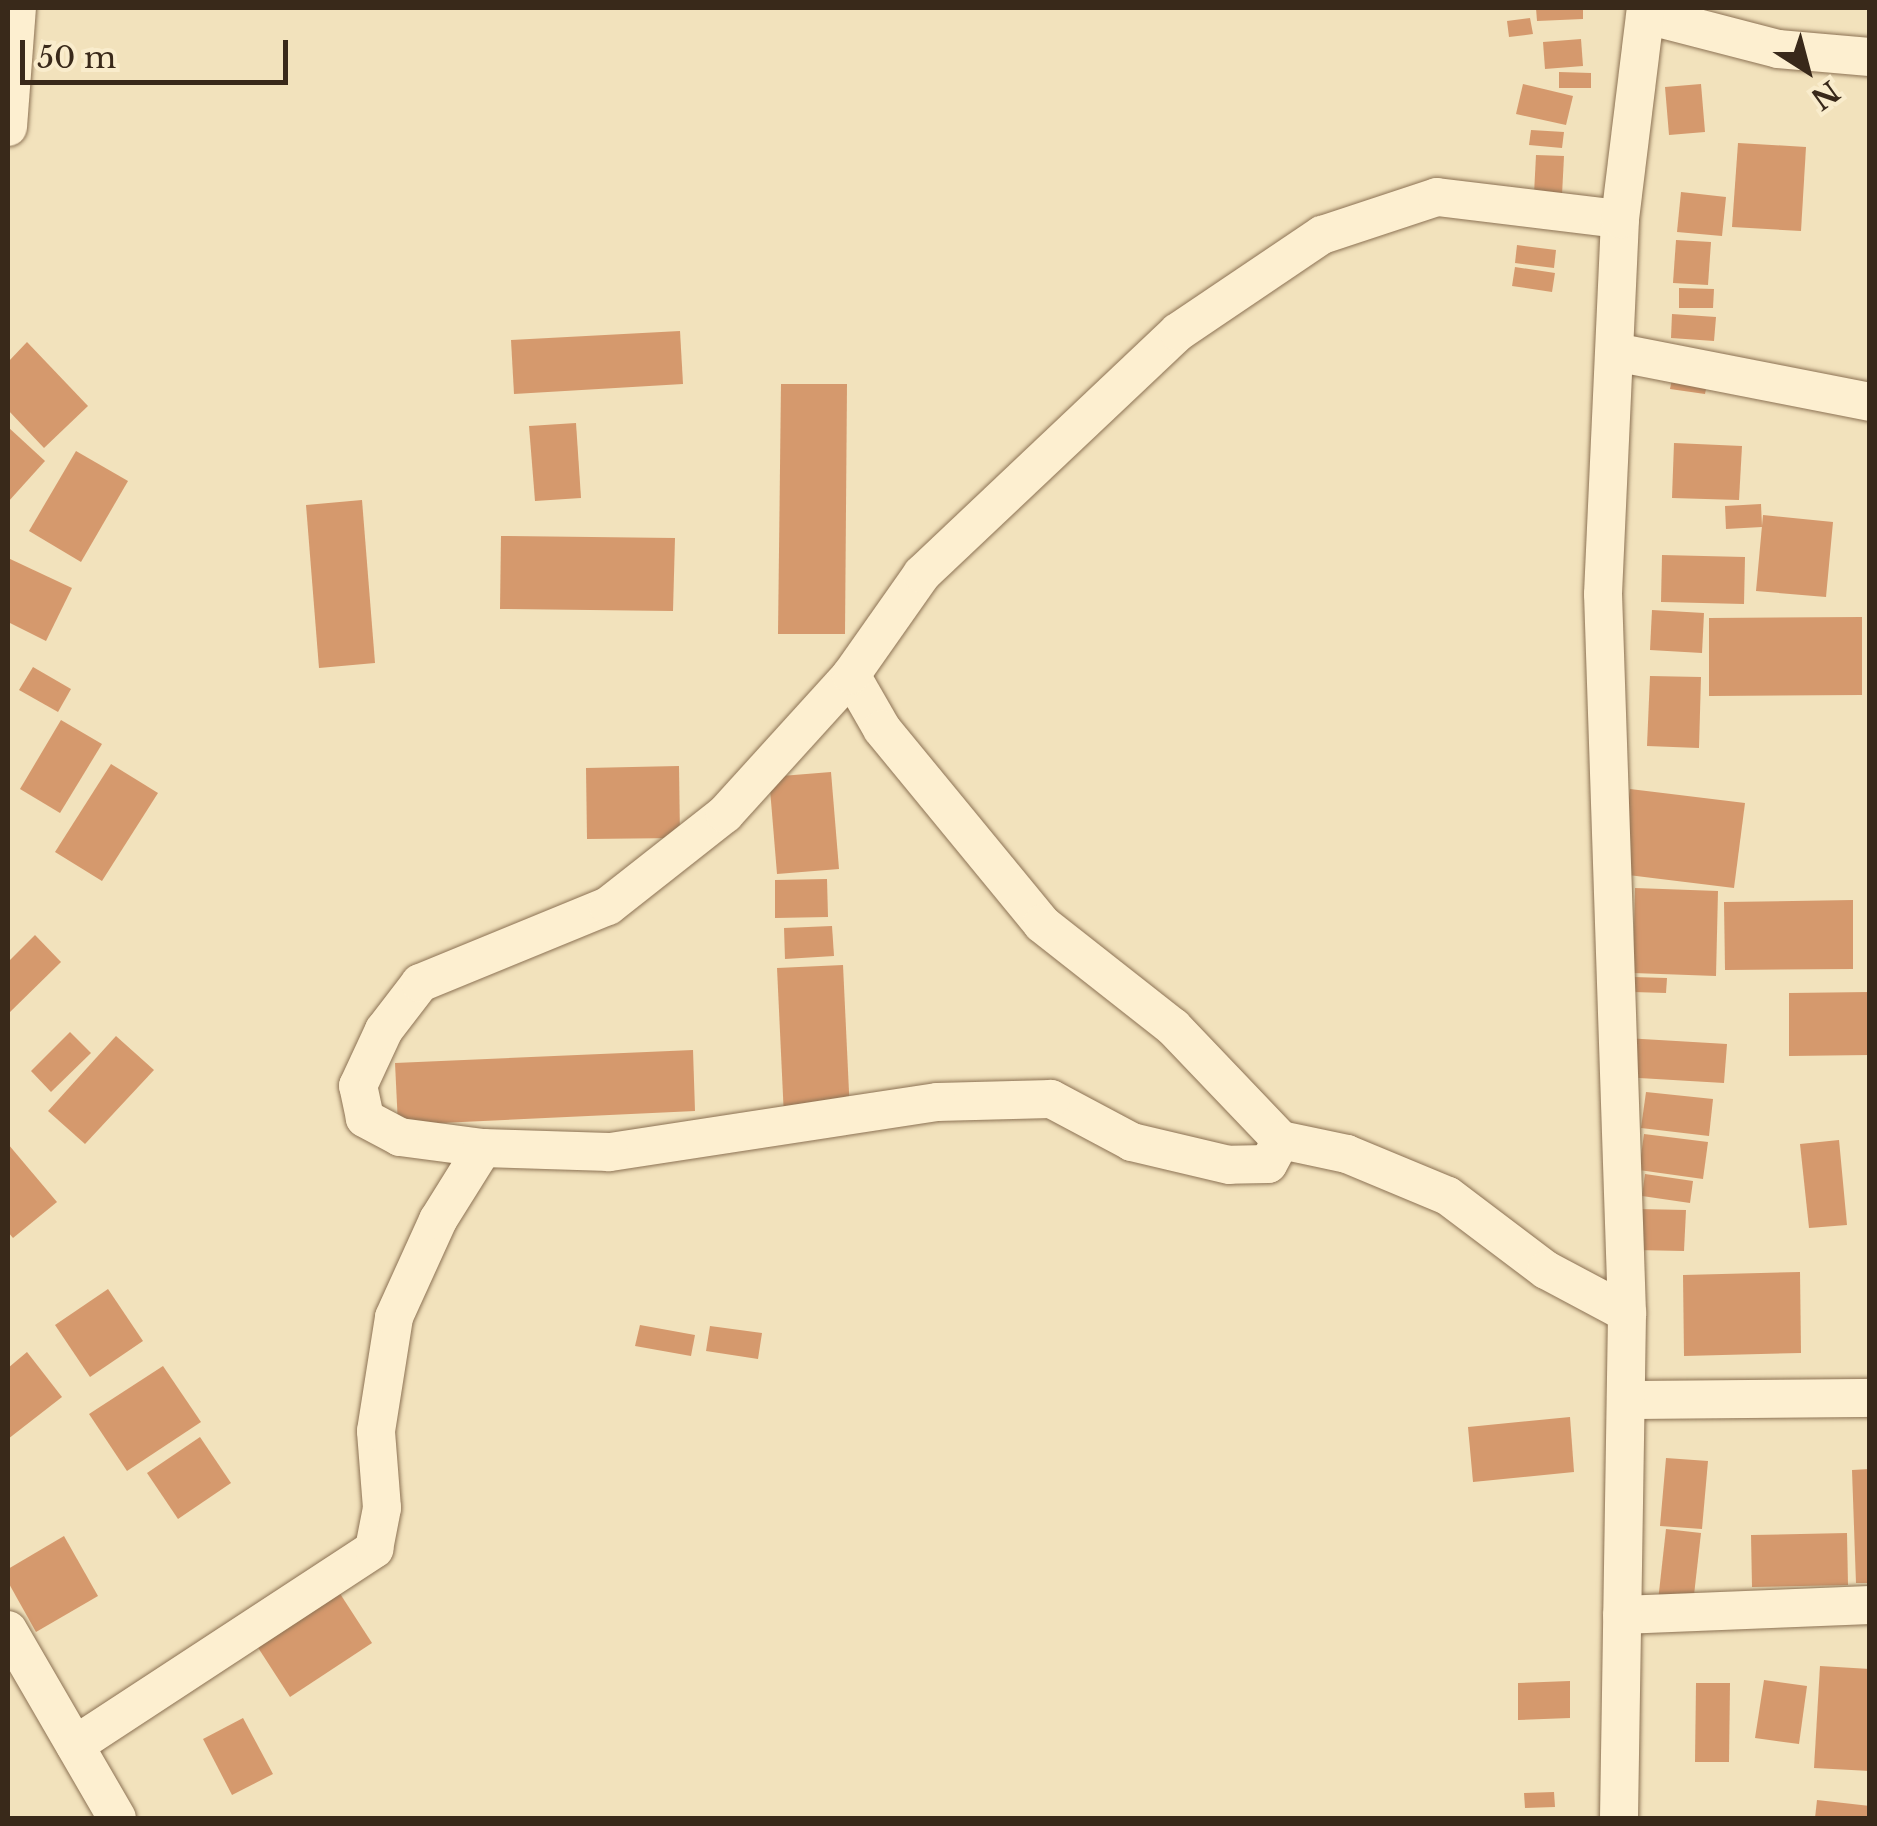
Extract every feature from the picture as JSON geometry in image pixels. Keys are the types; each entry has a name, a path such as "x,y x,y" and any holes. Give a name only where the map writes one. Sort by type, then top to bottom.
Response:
{"street":[{"path":"8,127 18,48 16,8"},
{"path":"1618,1818 1628,1313 1603,594 1620,220 1646,11 1778,49 1870,57"},
{"path":"1281,1140 1268,1164 1228,1165 1132,1142 1051,1099 938,1102 609,1152 483,1148 400,1137 365,1118 358,1086 384,1030 420,982 608,906 726,814 851,675 922,574 1178,332 1322,236 1437,197 1620,220"},
{"path":"1615,352 1870,402"},
{"path":"851,675 882,730 1042,924 1173,1027 1281,1140 1348,1154 1448,1196 1546,1270 1628,1313"},
{"path":"76,1745 374,1550 382,1508 376,1430 394,1317 438,1220 483,1148"},
{"path":"1626,1400 1870,1398"},
{"path":"1622,1616 1870,1605"},
{"path":"8,1630 117,1818"}],"building":[{"path":"1536,8 1583,8 1583,19 1537,21"},
{"path":"1530,18 1533,34 1509,37 1507,21"},
{"path":"1581,39 1583,66 1545,69 1543,42"},
{"path":"1559,72 1591,73 1591,88 1559,88"},
{"path":"1523,84 1573,96 1566,125 1516,114"},
{"path":"1701,84 1705,132 1669,135 1665,87"},
{"path":"1531,130 1564,132 1562,148 1529,145"},
{"path":"1738,143 1806,147 1801,231 1732,227"},
{"path":"1536,155 1564,156 1562,195 1534,194"},
{"path":"1681,192 1726,197 1722,236 1677,232"},
{"path":"1676,240 1711,242 1708,285 1673,283"},
{"path":"1517,245 1556,250 1554,268 1515,263"},
{"path":"1515,267 1555,273 1552,292 1512,286"},
{"path":"1679,288 1714,289 1713,308 1679,308"},
{"path":"1672,314 1716,317 1714,341 1671,338"},
{"path":"680,331 683,384 514,394 511,340"},
{"path":"27,342 88,406 44,448 8,410 8,362"},
{"path":"1674,369 1709,374 1705,394 1670,389"},
{"path":"781,384 847,384 845,634 778,634"},
{"path":"576,423 581,498 535,501 529,426"},
{"path":"8,427 45,461 8,502"},
{"path":"1674,443 1742,446 1739,500 1672,498"},
{"path":"76,451 128,481 81,562 29,531"},
{"path":"362,500 375,663 319,668 306,505"},
{"path":"1761,504 1762,527 1726,529 1725,506"},
{"path":"1763,515 1833,522 1826,597 1756,591"},
{"path":"501,536 675,538 673,611 500,609"},
{"path":"1662,555 1745,557 1744,604 1661,602"},
{"path":"8,558 72,588 46,641 8,622"},
{"path":"1652,610 1704,613 1702,653 1650,650"},
{"path":"1862,617 1862,695 1709,696 1709,618"},
{"path":"33,667 71,689 58,712 19,690"},
{"path":"1650,676 1701,677 1699,748 1647,746"},
{"path":"61,720 102,744 60,813 20,789"},
{"path":"111,764 158,793 102,881 55,852"},
{"path":"679,766 680,838 587,839 586,768"},
{"path":"831,772 839,869 777,874 769,777"},
{"path":"1630,789 1745,803 1734,888 1620,874"},
{"path":"827,879 828,917 775,918 775,880"},
{"path":"1635,888 1718,891 1716,976 1633,973"},
{"path":"1853,900 1853,969 1725,970 1724,902"},
{"path":"832,926 834,956 785,959 784,928"},
{"path":"35,935 61,962 8,1014 8,962"},
{"path":"843,965 850,1113 784,1117 777,968"},
{"path":"1633,977 1667,978 1666,993 1633,992"},
{"path":"1870,992 1870,1055 1789,1056 1789,993"},
{"path":"70,1032 91,1053 51,1092 31,1071"},
{"path":"116,1036 154,1070 85,1144 48,1111"},
{"path":"1625,1038 1727,1044 1724,1083 1622,1077"},
{"path":"693,1050 695,1111 398,1125 395,1063"},
{"path":"1646,1092 1713,1099 1709,1136 1641,1128"},
{"path":"1644,1134 1708,1142 1703,1179 1639,1170"},
{"path":"1839,1140 1847,1225 1809,1228 1800,1144"},
{"path":"8,1144 57,1202 13,1238 8,1232"},
{"path":"1645,1174 1693,1181 1690,1203 1642,1196"},
{"path":"1637,1209 1686,1210 1684,1251 1635,1250"},
{"path":"1800,1272 1801,1353 1684,1356 1683,1275"},
{"path":"108,1289 143,1341 90,1377 55,1325"},
{"path":"640,1325 695,1335 691,1356 635,1346"},
{"path":"710,1326 762,1333 758,1359 706,1351"},
{"path":"27,1352 62,1397 8,1439 8,1368"},
{"path":"163,1366 201,1422 127,1471 89,1414"},
{"path":"1570,1417 1574,1472 1473,1482 1468,1427"},
{"path":"200,1437 231,1483 178,1519 147,1473"},
{"path":"1666,1458 1708,1461 1702,1529 1660,1526"},
{"path":"1870,1469 1870,1583 1856,1583 1852,1470"},
{"path":"1666,1529 1701,1533 1693,1604 1658,1601"},
{"path":"1847,1533 1848,1585 1752,1587 1751,1535"},
{"path":"64,1536 98,1596 36,1632 8,1582 8,1569"},
{"path":"337,1589 372,1643 290,1697 255,1643"},
{"path":"1820,1666 1870,1669 1870,1771 1814,1768"},
{"path":"1764,1680 1807,1686 1799,1744 1755,1738"},
{"path":"1570,1681 1570,1718 1518,1720 1518,1683"},
{"path":"1696,1683 1730,1683 1729,1762 1695,1762"},
{"path":"243,1718 273,1774 232,1795 203,1739"},
{"path":"1554,1792 1555,1807 1525,1808 1524,1793"},
{"path":"1817,1800 1870,1806 1870,1818 1815,1818"}]}
